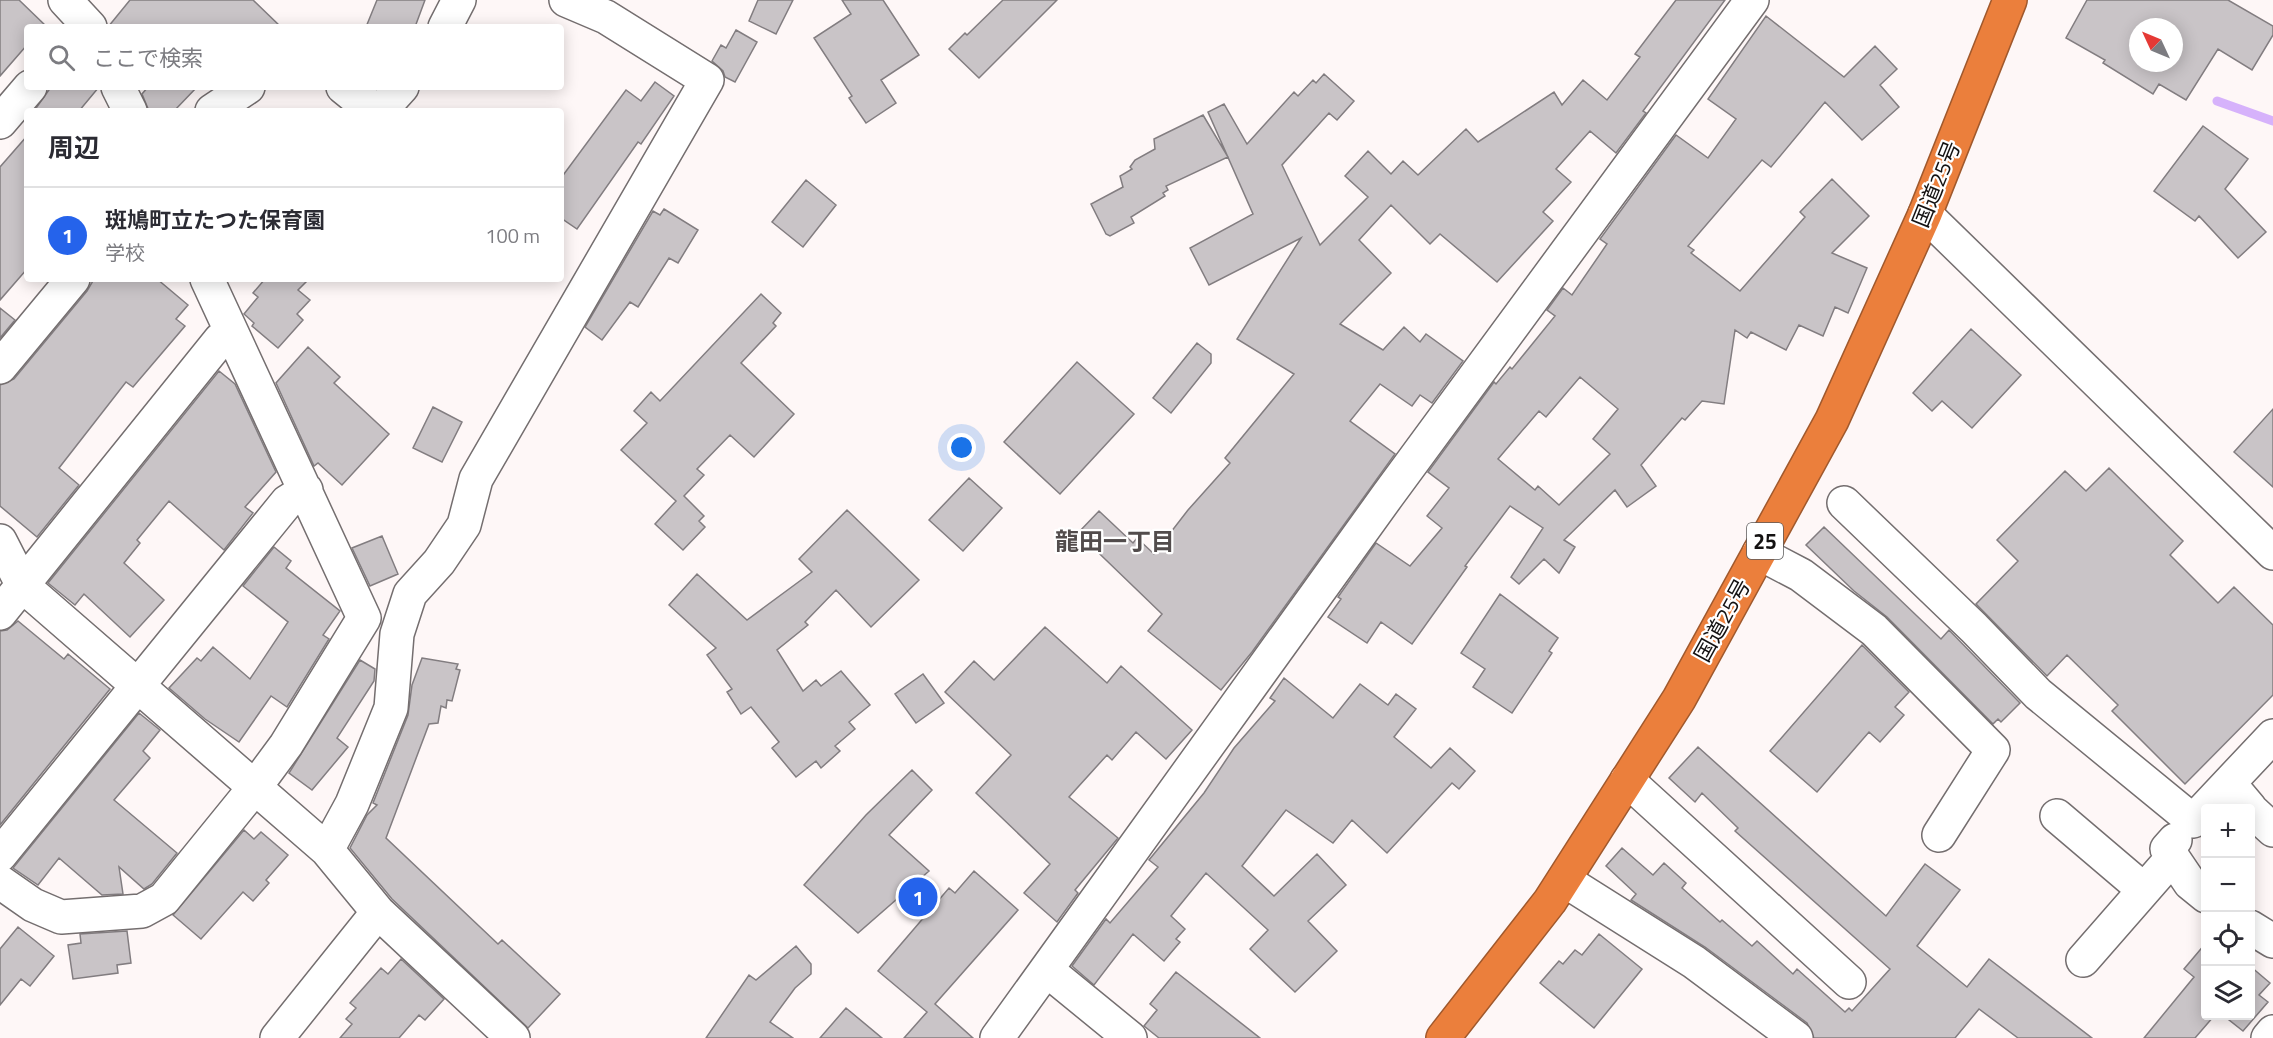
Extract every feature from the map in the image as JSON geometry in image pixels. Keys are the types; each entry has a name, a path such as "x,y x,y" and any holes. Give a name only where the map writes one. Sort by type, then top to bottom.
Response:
{"highway":[{"name":"国道25号","path":"1443,1038 1550,901 1679,699 1832,420 1924,214 2010,0"}],"street":[{"path":"447,24 459,0"},
{"path":"327,850 352,804 391,708 397,633 410,594 439,562 464,525 476,479 707,80 606,17 566,0"},
{"path":"997,1038 1388,495 1752,0"},
{"path":"0,122 27,90"},
{"path":"120,90 128,108"},
{"path":"216,108 244,90"},
{"path":"347,90 364,104 378,108"},
{"path":"383,108 399,90"},
{"path":"1924,214 2273,553"},
{"path":"0,367 71,282"},
{"path":"0,882 33,904 61,917 142,911 164,899 255,787 285,745 364,618 208,282"},
{"path":"0,613 220,340 231,331"},
{"path":"0,855 139,687 287,502 306,490"},
{"path":"1844,503 1974,628 2038,694 2193,820"},
{"path":"0,542 23,586 327,850 378,912 513,1038"},
{"path":"1759,553 1801,575 1874,630 1993,750 1939,835"},
{"path":"2201,893 2190,883 2168,849 2273,736"},
{"path":"1627,780 1849,982"},
{"path":"2229,783 2246,804"},
{"path":"2255,814 2273,830"},
{"path":"2057,816 2144,890"},
{"path":"2083,960 2173,857"},
{"path":"1564,880 1694,962 1796,1038"},
{"path":"278,1038 378,912"},
{"path":"2255,930 2273,941"},
{"path":"1047,971 1130,1038"},
{"path":"2268,1038 2273,1032"}],"building":[{"path":"0,0 19,0 44,24 24,24 24,48 0,76"},
{"path":"130,0 253,0 278,24 110,24"},
{"path":"377,0 425,0 416,24 367,24"},
{"path":"758,0 793,0 776,34 749,21"},
{"path":"842,0 883,0 919,55 881,80 896,103 866,123 849,98 852,96 814,38 851,14"},
{"path":"1003,0 1057,0 979,78 949,49"},
{"path":"1676,0 1725,0 1643,111 1646,113 1616,153 1590,131 1556,169 1571,182 1543,212 1553,221 1497,282 1440,234 1430,244 1391,205 1359,240 1391,273 1340,324 1383,350 1404,327 1420,342 1426,334 1463,361 1432,403 1420,395 1412,406 1380,384 1350,421 1395,454 1252,652 1221,690 1148,631 1162,614 1078,533 1099,511 1133,543 1137,538 1154,554 1188,510 1230,463 1225,458 1294,374 1237,339 1301,238 1209,285 1190,248 1253,214 1208,112 1224,104 1247,144 1294,92 1298,96 1313,80 1316,83 1324,74 1354,101 1337,120 1329,113 1282,165 1320,245 1368,197 1345,176 1368,151 1391,174 1403,161 1418,175 1466,129 1478,142 1554,92 1562,105 1583,80 1607,100 1640,57 1635,54"},
{"path":"2087,0 2228,0 2273,26 2273,35 2252,70 2218,49 2186,100 2159,84 2153,94 2103,63 2105,60 2066,38"},
{"path":"1766,16 1844,77 1875,46 1897,69 1880,85 1899,107 1862,140 1825,102 1771,167 1762,160 1688,246 1694,250 1691,253 1740,291 1805,217 1800,212 1832,179 1869,216 1832,253 1867,268 1848,313 1835,307 1823,336 1799,325 1786,350 1751,332 1747,338 1735,330 1724,404 1702,401 1685,420 1682,418 1641,465 1656,486 1627,507 1615,490 1564,540 1575,547 1559,573 1544,559 1519,584 1511,577 1543,528 1510,506 1465,566 1467,567 1412,644 1381,622 1367,643 1328,617 1341,599 1338,597 1376,543 1410,566 1442,528 1427,516 1449,488 1428,472 1494,382 1496,384 1510,367 1512,369 1555,316 1547,310 1563,288 1572,295 1607,244 1600,239 1676,135 1708,158 1736,119 1708,99","holes":["1580,377 1618,409 1593,439 1610,454 1559,505 1538,486 1535,490 1498,459 1539,411 1546,417"]},
{"path":"736,30 757,42 735,82 725,77 723,71 712,61 721,45 726,48"},
{"path":"655,82 674,96 641,144 638,142 577,229 564,220 564,174 626,90 641,101"},
{"path":"49,90 96,90 82,108 36,108"},
{"path":"145,90 194,90 177,108 148,108 142,94"},
{"path":"1203,115 1228,157 1166,186 1168,190 1163,193 1165,196 1131,217 1134,223 1110,236 1106,234 1091,204 1123,187 1120,176 1132,169 1130,167 1135,160 1155,149 1154,139"},
{"path":"2203,126 2248,159 2225,189 2266,232 2238,258 2199,216 2195,221 2154,191"},
{"path":"24,139 24,272 0,300 0,167"},
{"path":"806,180 836,205 803,247 772,222"},
{"path":"664,209 698,230 678,263 669,258 638,307 630,302 602,340 585,327 653,211 660,215"},
{"path":"92,282 161,282 188,305 176,319 185,326 133,387 126,382 59,468 79,485 37,537 0,506 0,385 14,379"},
{"path":"262,282 306,282 298,290 310,300 297,314 303,320 278,348 252,326 254,323 244,314 258,297 253,293"},
{"path":"761,294 781,313 773,323 776,326 741,363 794,414 754,457 730,435 697,469 704,475 684,496 704,516 699,521 705,527 683,550 655,524 676,501 621,450 647,423 634,411 651,392 660,401"},
{"path":"0,308 15,320 0,338"},
{"path":"1971,329 2021,375 1972,428 1942,401 1932,411 1913,393"},
{"path":"1197,343 1211,354 1211,363 1171,413 1153,398"},
{"path":"308,347 340,377 334,383 389,434 342,485 318,463 314,466 276,383"},
{"path":"1077,362 1134,414 1060,494 1004,442"},
{"path":"219,371 235,384 276,472 245,507 253,513 224,550 169,501 137,540 140,543 124,563 164,600 130,637 84,594 75,605 48,583"},
{"path":"433,407 462,422 442,462 413,448"},
{"path":"2273,409 2273,487 2234,452"},
{"path":"2109,468 2183,541 2170,555 2218,603 2234,587 2273,625 2273,695 2185,784 2112,711 2118,705 2067,655 2047,676 1976,604 2018,561 1997,540 2065,471 2086,491"},
{"path":"969,478 1002,508 963,551 929,520"},
{"path":"847,510 919,580 871,627 836,590 805,622 808,625 777,650 803,691 816,680 821,686 841,671 870,705 849,722 855,729 835,746 840,751 821,768 816,761 796,777 772,748 779,742 751,707 741,714 727,692 732,689 707,655 716,648 669,605 697,574 747,620 812,572 799,559"},
{"path":"1824,527 1941,639 1949,630 2020,703 2001,722 1998,719 1993,724 1887,617 1854,591 1806,545"},
{"path":"382,536 398,574 370,586 352,548"},
{"path":"274,547 291,561 286,568 340,611 323,635 329,639 287,707 271,696 239,742 205,719 169,688 197,658 201,661 213,647 250,679 288,622 243,586"},
{"path":"1500,594 1558,638 1549,651 1552,653 1512,713 1473,687 1485,669 1461,653"},
{"path":"18,621 64,659 68,654 110,689 0,825 0,631 7,630"},
{"path":"1045,627 1107,683 1121,666 1192,730 1166,759 1136,732 1112,760 1107,755 1069,797 1118,838 1075,890 1078,893 1057,922 1024,893 1050,864 976,793 1011,755 945,692 974,661 994,680"},
{"path":"1862,645 1909,692 1895,707 1904,715 1880,742 1869,732 1817,792 1770,751"},
{"path":"422,658 458,664 456,669 460,670 452,701 447,700 446,708 441,706 438,723 429,724 386,838 498,944 502,940 560,994 528,1028 392,899 350,848 367,815 377,805 373,803 408,715 412,685"},
{"path":"360,660 375,669 374,681 337,738 348,747 312,790 289,773"},
{"path":"923,674 944,703 916,723 895,694"},
{"path":"1284,678 1333,718 1360,684 1388,705 1396,694 1416,709 1394,737 1431,768 1450,748 1475,771 1459,789 1452,783 1387,853 1352,820 1333,843 1286,810 1242,866 1274,896 1317,854 1346,885 1308,921 1337,951 1295,992 1250,949 1268,930 1206,873 1171,916 1185,929 1176,939 1180,942 1164,961 1133,934 1094,985 1072,966 1106,919 1110,923 1158,867 1149,860 1204,793 1234,748 1275,701 1270,698"},
{"path":"139,713 160,730 143,751 150,758 114,800 177,853 152,884 144,889 119,867 123,894 102,895 59,858 38,885 13,868"},
{"path":"1698,747 1886,916 1925,864 1960,890 1917,946 1967,987 1989,959 2092,1038 2018,1038 1979,1009 1955,1038 1814,1038 1807,1023 1705,947 1631,900 1636,894 1606,866 1622,848 1653,875 1664,863 1686,883 1682,888 1720,922 1722,920 1752,946 1757,941 1793,974 1797,969 1845,1012 1849,1008 1852,1011 1890,969 1735,831 1738,828 1702,793 1695,802 1669,778"},
{"path":"912,770 932,790 889,835 929,871 858,933 804,885 866,815"},
{"path":"244,830 254,839 261,832 288,855 266,880 269,883 253,901 243,892 201,939 173,915"},
{"path":"974,871 1018,910 935,1004 973,1038 904,1038 927,1012 878,971 949,888 955,893"},
{"path":"18,927 54,956 30,986 21,979 0,1005 0,949"},
{"path":"127,931 131,963 117,965 118,973 73,979 68,945 81,943 80,934"},
{"path":"1599,934 1642,969 1594,1028 1540,983 1559,961 1563,964 1575,950 1582,955"},
{"path":"796,946 811,964 811,974 795,988 770,1022 793,1038 706,1038 749,975 756,980"},
{"path":"2201,949 2201,1020 2211,1020 2195,1038 2144,1038 2194,977 2184,969"},
{"path":"401,959 444,999 425,1020 419,1015 399,1038 340,1038 352,1024 346,1019 356,1008 350,1003 381,968 388,974"},
{"path":"2255,970 2270,983 2259,995 2268,1002 2255,1017"},
{"path":"1176,972 1260,1038 1159,1038 1144,1026 1157,1010 1150,1004"},
{"path":"846,1008 882,1038 820,1038"},
{"path":"2229,1020 2252,1020 2243,1031"}],"waterway":[{"path":"2217,101 2273,121"}],"place":[{"name":"斑鳩町立たつた保育園","path":"918,897"}],"district":[{"name":"龍田一丁目","path":"1115,541"}]}
